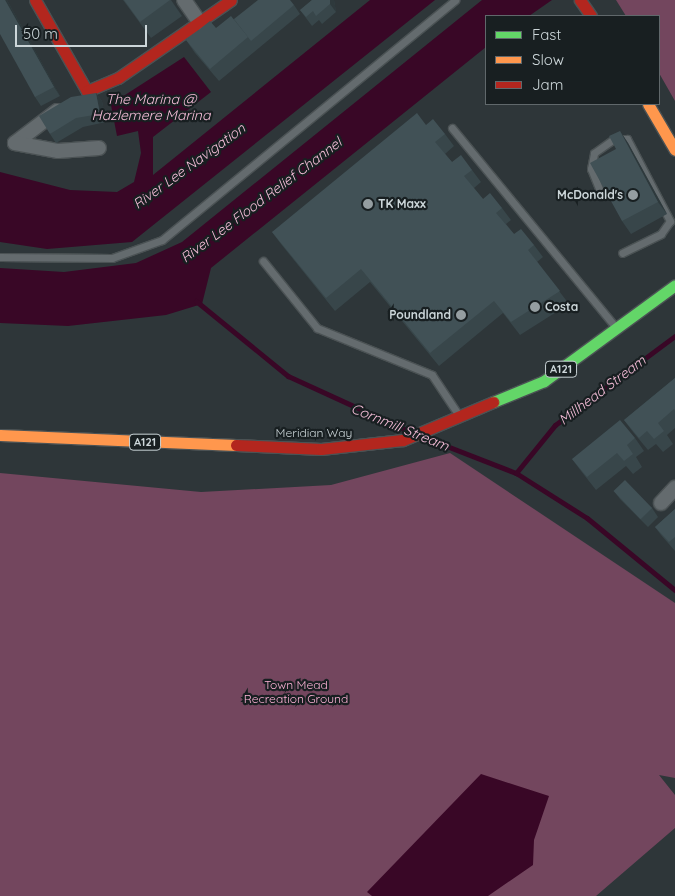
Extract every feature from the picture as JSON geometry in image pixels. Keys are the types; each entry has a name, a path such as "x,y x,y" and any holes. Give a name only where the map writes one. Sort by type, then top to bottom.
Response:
{"main road":[{"path":"34,0 87,91 118,78 231,0"},
{"path":"580,0 590,15"},
{"path":"649,105 675,150"},
{"name":"Meridian Way","path":"0,434 338,449 404,440 462,419 544,381 675,285"}],"street":[{"path":"184,0 200,23"},
{"path":"87,91 15,143 58,151 99,148"},
{"path":"661,502 675,488"}],"lane":[{"path":"0,257 112,258 162,240 455,0"},
{"path":"452,128 617,329"},
{"path":"600,191 590,160 606,143 627,138 670,221 661,234 622,253"},
{"path":"263,261 317,328 432,375 462,419"}],"green space":[{"path":"616,0 675,0 675,101 660,75 660,15 625,15"},
{"name":"Town Mead Recreation Ground","path":"450,453 675,603 675,778 659,775 675,795 675,828 596,896 0,896 0,473 201,492 331,485"}],"water":[{"path":"370,0 435,0 132,242 47,249 0,242 0,172 70,190 117,192 134,182 141,153 138,131 117,136 110,100 125,95 184,57 211,92 153,137 153,175"},
{"name":"River Lee Flood Relief Channel","path":"482,0 552,0 530,15 485,15 485,48 211,268 202,304 166,315 68,326 0,323 0,268 64,272 136,263 182,242"},
{"path":"481,774 549,796 534,840 533,865 488,896 372,896 367,892"}],"building":[{"path":"0,0 5,0 54,87 35,97 0,34"},
{"path":"124,0 170,0 140,22"},
{"path":"258,0 290,0 294,5 251,41 234,19"},
{"path":"312,0 330,0 330,4 316,16 313,11 306,17 300,10"},
{"path":"231,16 248,37 210,69 186,40 210,21 216,28"},
{"path":"96,93 100,114 76,118 50,134 39,116 71,97"},
{"path":"417,113 426,125 433,119 445,134 435,142 452,162 461,155 472,170 464,176 483,199 490,193 502,208 496,213 514,234 521,229 534,245 528,250 560,291 511,322 494,301 430,353 361,269 326,298 272,232"},
{"name":"McDonald's","path":"620,131 658,202 622,221 590,163 616,149 609,136"},
{"path":"675,378 675,411 674,409 658,423 664,431 654,439 647,431 639,438 624,420"},
{"path":"620,420 635,438 627,445 633,454 624,461 617,453 587,477 572,459"},
{"path":"625,480 652,508 641,519 613,491"},
{"path":"675,509 675,537 669,542 655,527"}],"waterway":[{"name":"Cornmill Stream","path":"196,301 288,376 406,430"},
{"name":"Millhead Stream","path":"516,473 555,425 675,336"},
{"name":"Cornmill Stream","path":"426,438 516,473 587,518 675,590"}],"traffic: fast":[{"path":"493,402 544,381 675,285"}],"traffic: slow":[{"path":"649,105 675,150"},
{"path":"0,435 236,445"}],"traffic: jam":[{"path":"35,0 87,91 118,78 231,0"},
{"path":"580,0 590,15"},
{"path":"236,445 321,449 403,440 493,402"}],"place":[{"name":"McDonald's","path":"633,195"},
{"name":"TK Maxx","path":"368,204"},
{"name":"Costa","path":"535,307"},
{"name":"Poundland","path":"461,315"}],"water label":[{"name":"The Marina @ Hazlemere Marina","path":"151,108"},
{"name":"River Lee Navigation","path":"189,166"}]}
